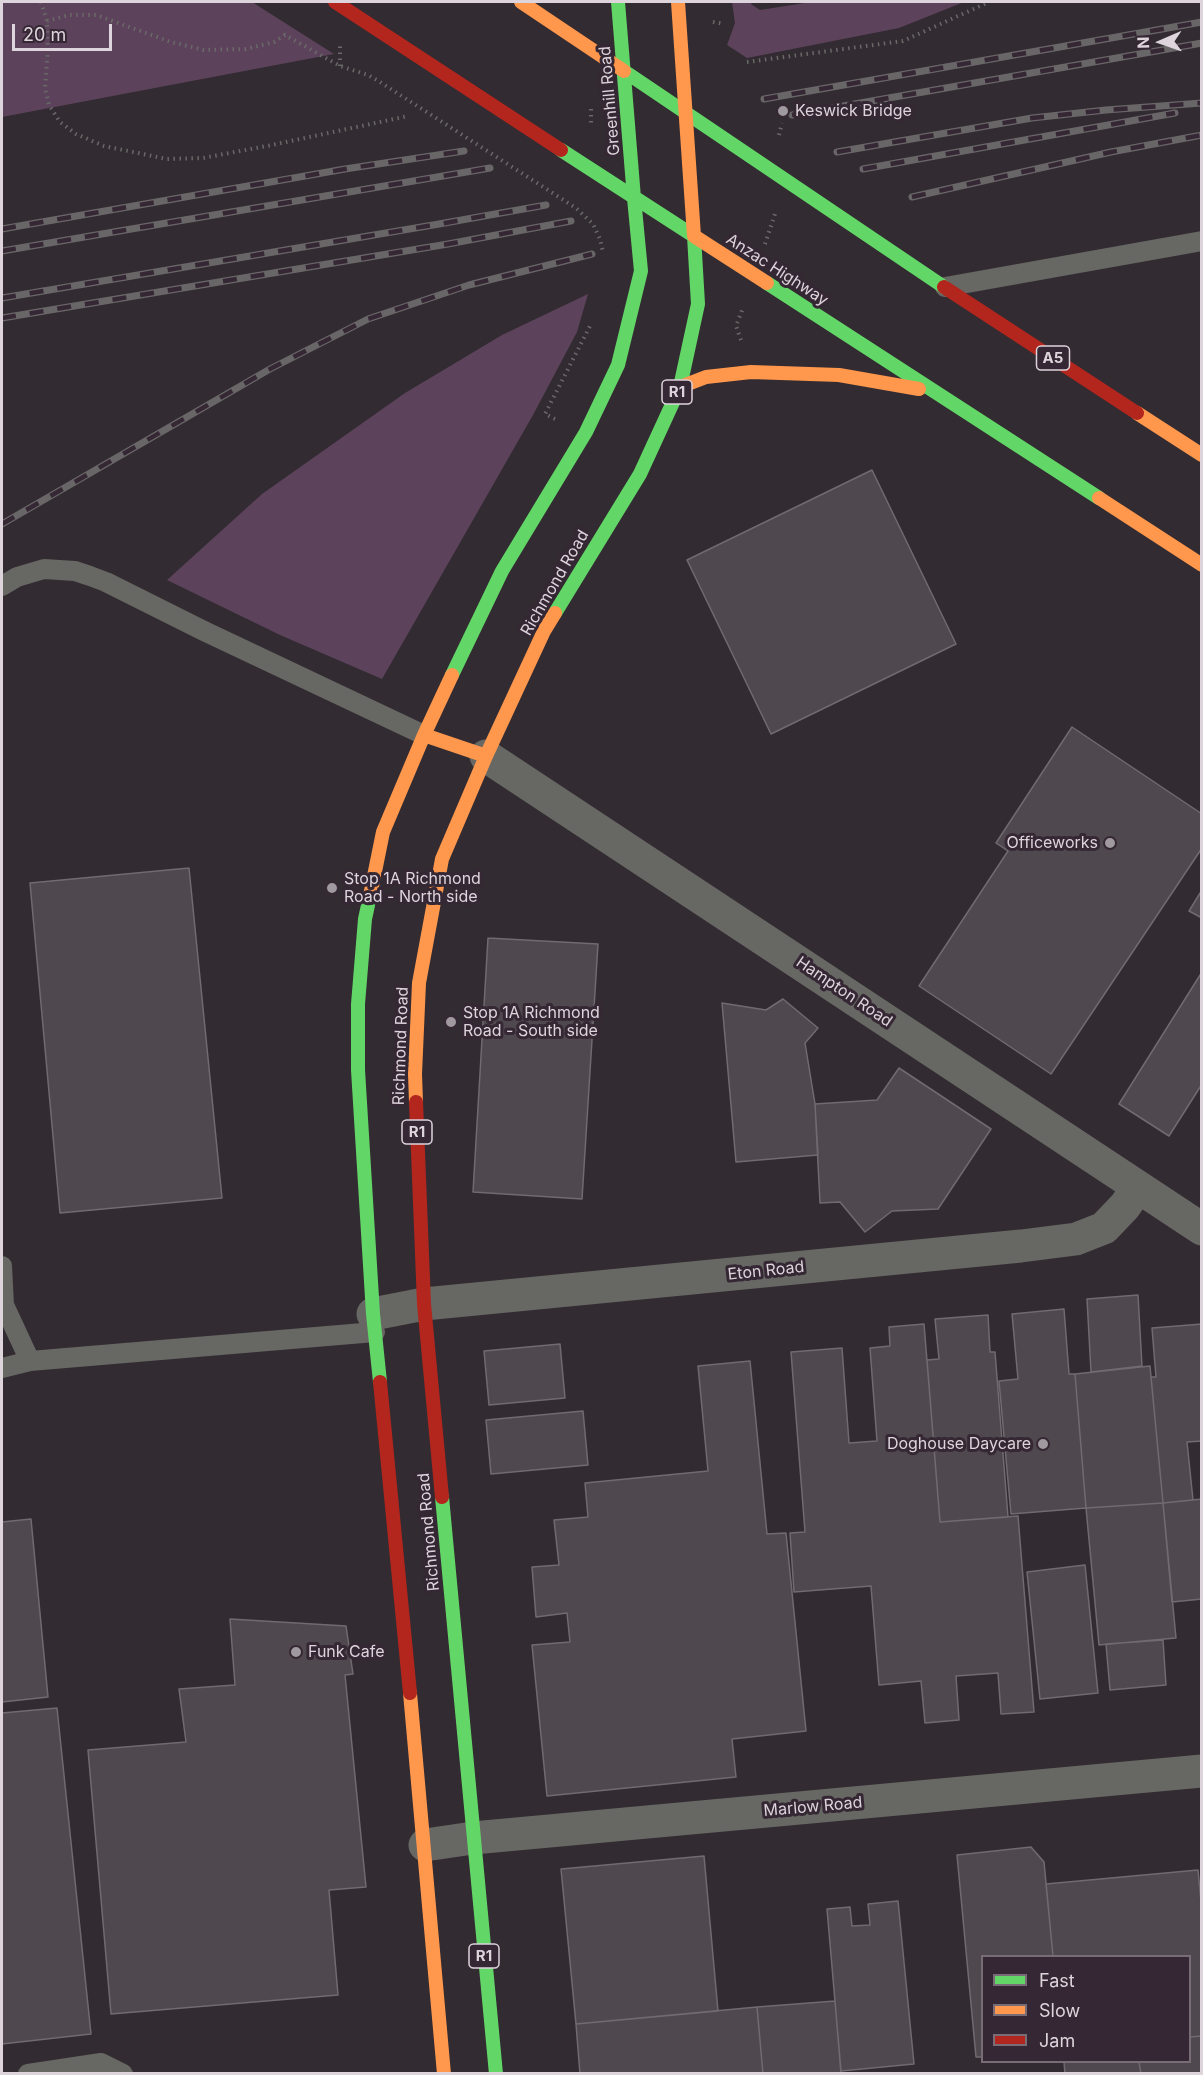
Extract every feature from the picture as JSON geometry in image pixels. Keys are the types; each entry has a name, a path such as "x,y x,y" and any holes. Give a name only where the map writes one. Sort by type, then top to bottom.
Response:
{"main road":[{"name":"Anzac Highway","path":"334,2 1202,566"},
{"path":"521,2 624,71"},
{"name":"Greenhill Road","path":"618,2 634,198"},
{"name":"R1","path":"679,8 686,113"},
{"name":"A5","path":"624,71 905,261 1202,455"},
{"name":"Richmond Road","path":"496,2073 424,1304 415,1074 419,982 442,859 486,756 544,631 640,474 680,387 698,304 686,113"},
{"name":"Richmond Road","path":"444,2073 425,1845 374,1323 358,1070 358,1004 365,919 383,832 424,735 502,571 586,432 618,365 641,271 634,198"},
{"path":"680,387 706,377 751,372 839,375 933,392"},
{"path":"424,735 486,756"}],"street":[{"name":"Hampton Road","path":"486,756 1202,1229"},
{"name":"Eton Road","path":"374,1323 424,1304 997,1249 1076,1239 1104,1228 1125,1206 1138,1187"},
{"name":"Marlow Road","path":"425,1845 473,1838 1202,1772"}],"lane":[{"path":"945,287 1202,241"},
{"path":"2,586 17,577 44,569 75,571 106,582 424,735"},
{"path":"2,1266 4,1305 30,1361"},
{"path":"2,1367 30,1361 374,1323"},
{"path":"28,2073 100,2063 123,2073"}],"path":[{"path":"41,2 46,21 48,49 45,88 49,105 60,122 76,134 104,146 166,159 203,158 272,146 408,116"},
{"path":"747,62 903,41 989,2"},
{"path":"46,21 69,15 96,15 162,39 204,50 246,49 274,42 285,34 340,66 368,75 380,82 576,208 592,224 600,239 604,257"},
{"path":"736,326 775,215 761,205 782,123"},
{"path":"574,360 592,322"}],"shaded area":[{"path":"2,2 252,2 334,54 2,117"},
{"path":"732,2 752,2 751,4 760,10 811,2 964,2 899,28 747,58 727,45 735,23"},
{"path":"588,294 577,332 533,415 382,679 280,635 167,580 262,494 405,393 502,335"}],"building":[{"path":"872,470 956,644 771,734 687,560"},
{"path":"1072,727 1202,814 1202,848 1051,1074 919,986 1008,851 996,843"},
{"path":"189,868 222,1198 60,1213 30,883"},
{"path":"1202,890 1202,918 1189,911"},
{"path":"488,938 598,944 582,1199 473,1192"},
{"path":"1202,972 1202,1084 1169,1136 1119,1104"},
{"path":"783,999 818,1028 805,1043 815,1104 818,1155 736,1162 722,1003 766,1010"},
{"path":"899,1068 991,1129 938,1209 892,1211 865,1232 840,1202 820,1203 815,1104 877,1100"},
{"path":"1138,1295 1142,1366 1091,1372 1087,1299"},
{"name":"Doghouse Daycare","path":"1064,1309 1069,1374 1075,1374 1086,1508 1011,1514 999,1381 1018,1379 1012,1314"},
{"path":"988,1315 990,1352 995,1352 1008,1517 940,1522 927,1360 939,1359 935,1319"},
{"path":"924,1324 940,1522 1018,1516 1034,1712 1001,1714 998,1673 956,1676 959,1720 925,1723 921,1681 879,1685 871,1586 794,1592 790,1533 805,1532 791,1352 842,1348 849,1443 877,1441 870,1348 890,1346 889,1327"},
{"path":"1202,1324 1202,1441 1187,1442 1193,1500 1163,1503 1151,1377 1156,1377 1152,1328"},
{"path":"560,1344 565,1398 489,1405 484,1351"},
{"path":"750,1361 767,1534 786,1533 806,1731 732,1739 736,1777 547,1796 532,1645 570,1642 567,1613 536,1617 532,1567 559,1565 554,1520 588,1517 585,1483 708,1471 698,1366"},
{"path":"1150,1366 1163,1503 1086,1508 1075,1374"},
{"path":"583,1411 588,1465 491,1474 486,1420"},
{"path":"1202,1499 1202,1599 1172,1602 1163,1503"},
{"path":"1163,1503 1176,1638 1099,1645 1086,1508"},
{"path":"31,1519 48,1697 2,1702 2,1522"},
{"path":"1085,1565 1098,1693 1040,1699 1027,1572"},
{"path":"230,1619 346,1626 353,1674 345,1675 366,1887 329,1890 338,1995 111,2014 88,1750 186,1742 179,1689 235,1685"},
{"path":"1163,1640 1166,1685 1110,1690 1106,1644"},
{"path":"57,1708 91,2034 2,2044 2,1713"},
{"path":"1031,1847 1044,1862 1053,1955 981,1955 981,2057 976,2057 957,1855"},
{"path":"704,1856 718,2011 576,2024 561,1869"},
{"path":"1198,1870 1202,1912 1202,2036 1191,2037 1191,1955 1053,1955 1046,1884"},
{"path":"898,1901 914,2064 841,2071 827,1909 850,1907 852,1926 870,1925 868,1904"},
{"path":"835,2001 841,2074 763,2074 757,2007"},
{"path":"757,2007 763,2074 580,2074 576,2024"},
{"path":"1202,2036 1202,2074 1141,2074 1139,2063 1191,2063 1191,2037"},
{"path":"1064,2063 1139,2063 1141,2074 1065,2074"}],"railway":[{"path":"764,99 1202,22"},
{"path":"792,115 1202,43"},
{"path":"837,152 1032,118 1202,103"},
{"path":"863,169 1175,113"},
{"path":"912,197 1111,152 1202,135"},
{"path":"2,229 345,169 464,151"},
{"path":"2,251 490,168"},
{"path":"2,298 546,205"},
{"path":"2,318 448,244 571,221"},
{"path":"2,524 270,369 368,319 469,285 592,254"}],"traffic: fast":[{"path":"618,2 634,198"},
{"path":"624,71 944,287"},
{"path":"555,613 640,474 680,387 698,304 694,236 561,150"},
{"path":"452,675 502,571 586,432 618,365 641,271 634,198"},
{"path":"767,283 1099,498"},
{"path":"370,896 365,919 358,1004 358,1070 373,1314 380,1382"},
{"path":"442,1497 496,2074"}],"traffic: slow":[{"path":"521,2 624,71"},
{"path":"678,2 694,236 767,283"},
{"path":"680,387 706,377 751,372 839,375 919,389"},
{"path":"1137,413 1202,455"},
{"path":"1099,498 1202,565"},
{"path":"416,1102 419,983 442,859 486,756 544,631 555,613"},
{"path":"370,896 383,832 452,675"},
{"path":"424,735 486,756"},
{"path":"410,1693 444,2074"}],"traffic: jam":[{"path":"335,2 561,150"},
{"path":"944,287 1137,413"},
{"path":"416,1102 424,1304 442,1497"},
{"path":"380,1382 410,1693"}],"place":[{"name":"Keswick Bridge","path":"783,111"},
{"name":"Officeworks","path":"1110,843"},
{"name":"Stop 1A Richmond Road - North side","path":"332,888"},
{"name":"Stop 1A Richmond Road - South side","path":"451,1022"},
{"name":"Doghouse Daycare","path":"1043,1444"},
{"name":"Funk Cafe","path":"296,1652"}]}
